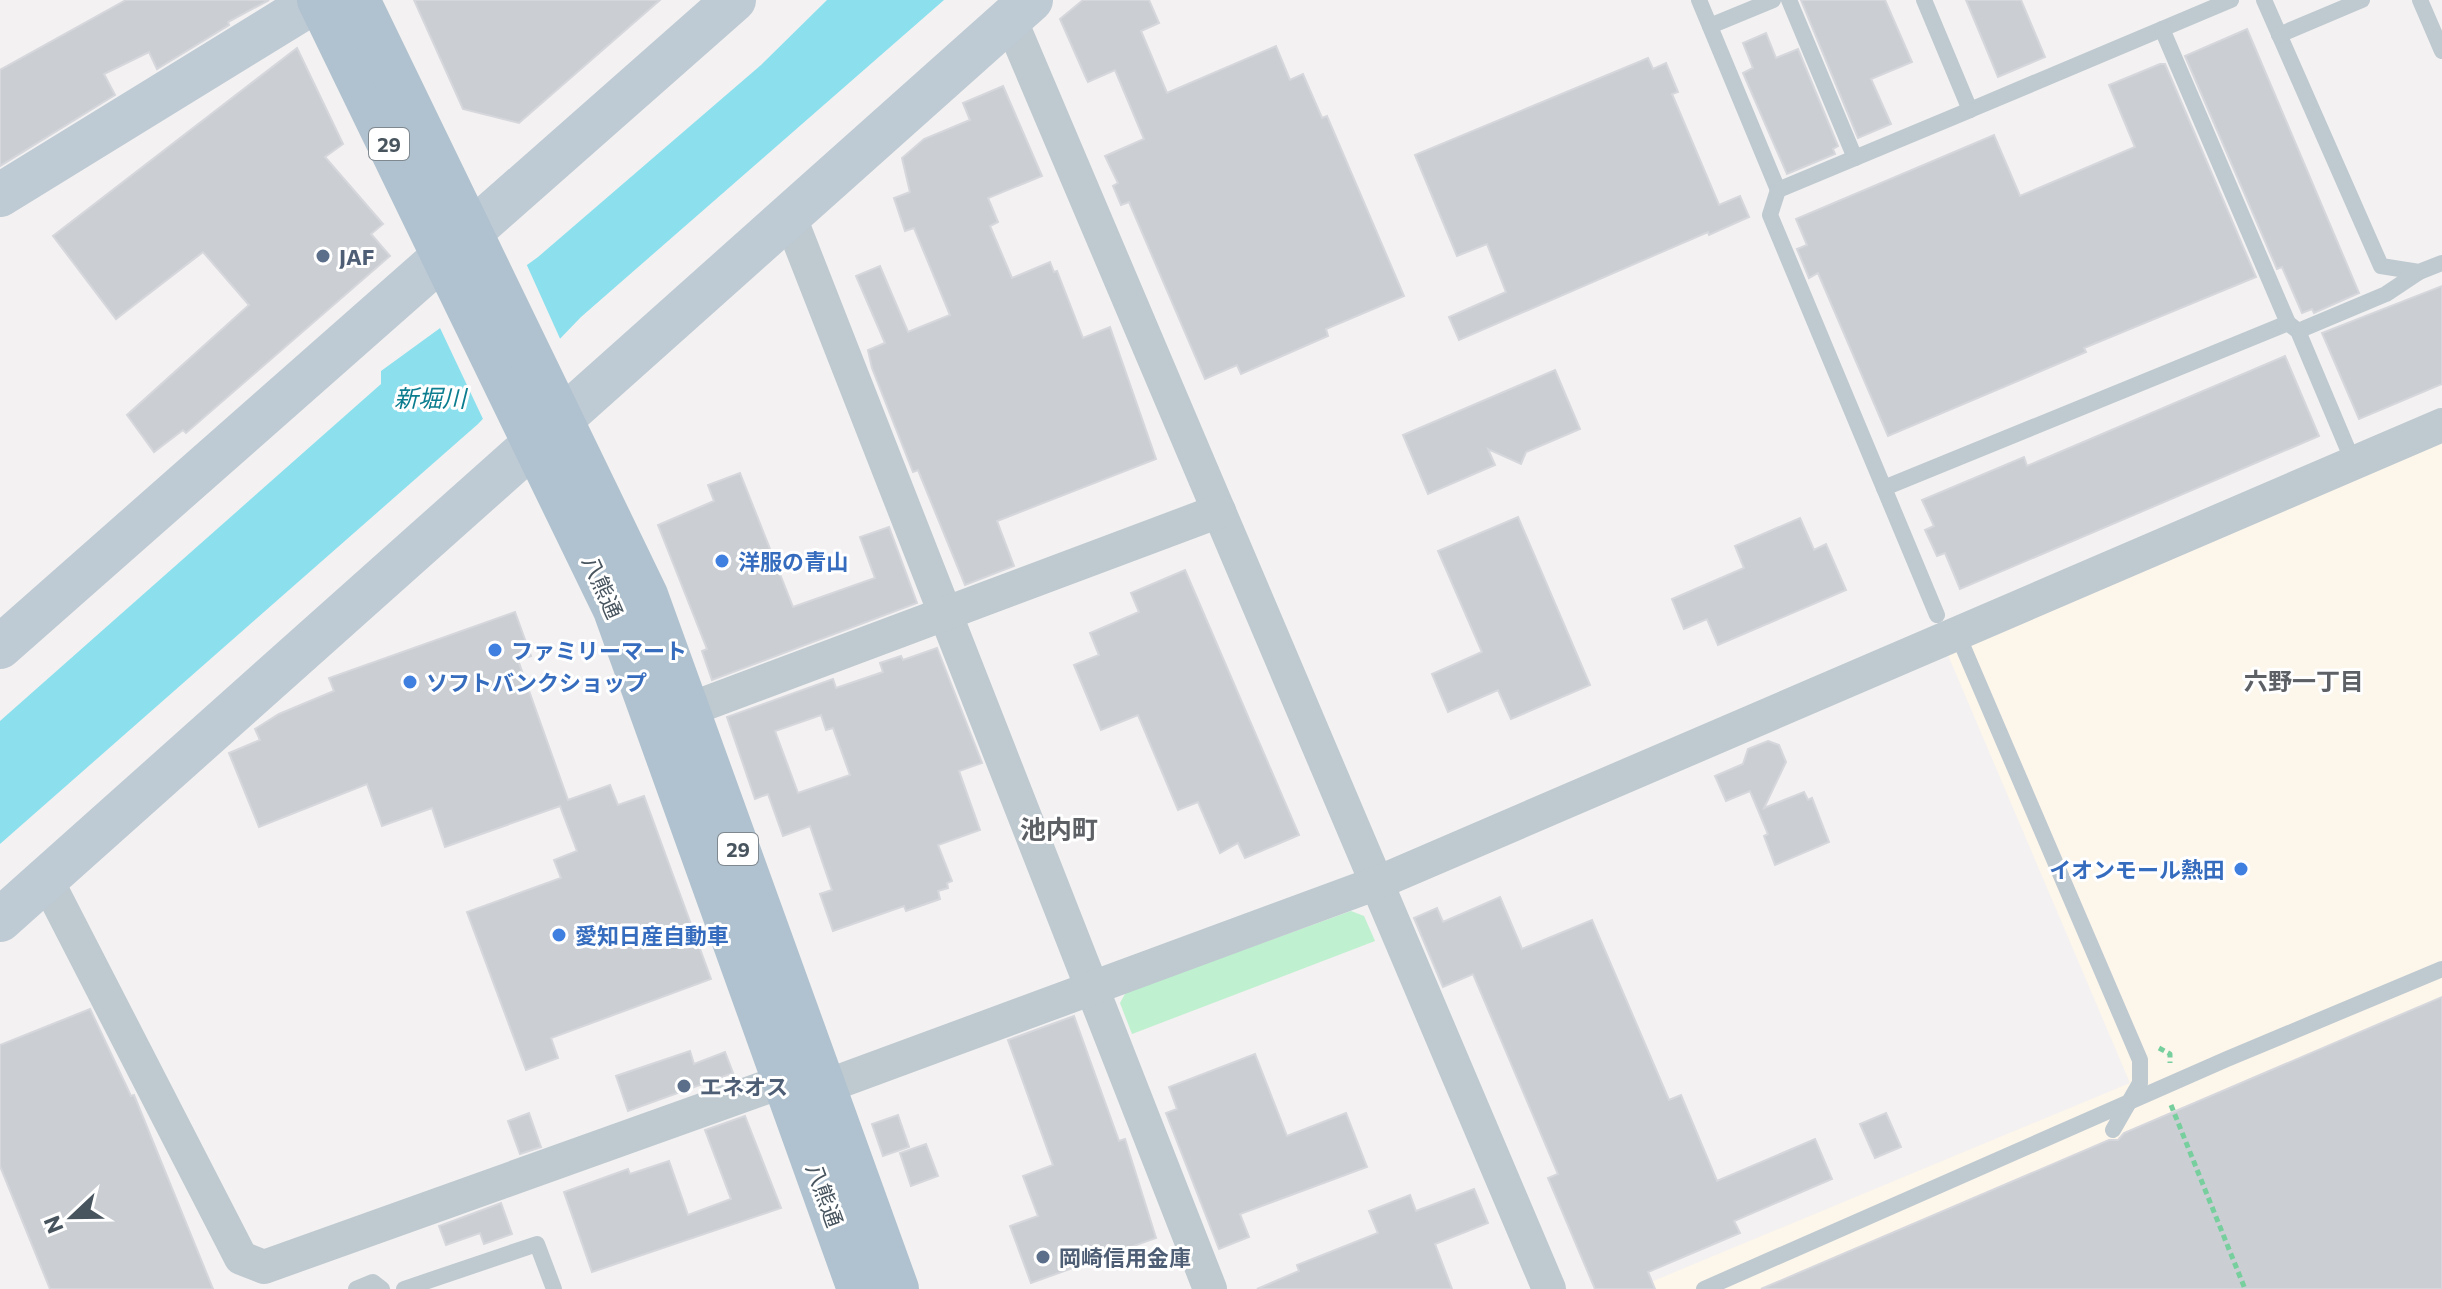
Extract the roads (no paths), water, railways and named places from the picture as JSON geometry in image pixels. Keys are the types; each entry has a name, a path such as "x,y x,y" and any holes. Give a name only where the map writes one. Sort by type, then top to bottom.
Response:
{"main road":[{"name":"八熊通","path":"318,0 465,258"},
{"name":"八熊通","path":"358,0 465,258 540,414 646,595 688,710 808,1079 859,1289"},
{"name":"八熊通","path":"540,414 615,610 897,1289"}],"street":[{"path":"0,195 318,0"},
{"path":"0,647 465,258 718,6"},
{"path":"0,920 540,414 789,215 1021,9 1219,511 1549,1289"},
{"path":"789,215 1210,1289"},
{"path":"45,877 241,1258 264,1267 808,1079 1092,988 1377,883 1947,624 2354,464 2442,425"},
{"path":"688,710 1219,511"}],"lane":[{"path":"1699,0 1778,190 1770,215 1884,488 2140,1060 2140,1083 2134,1100 2113,1130"},
{"path":"1710,26 1773,0"},
{"path":"1789,0 1855,158"},
{"path":"1924,0 1970,110"},
{"path":"1778,190 2231,0"},
{"path":"2264,0 2381,266 2419,272"},
{"path":"2279,35 2362,0"},
{"path":"2420,0 2442,51"},
{"path":"2162,29 2354,464"},
{"path":"1884,488 2293,327 2386,294 2419,272 2442,263"},
{"path":"1704,1289 2442,969"},
{"path":"404,1289 537,1244 554,1289"},
{"path":"356,1289 373,1282 382,1289"}],"water":[{"name":"新堀川","path":"827,0 944,0 581,317 478,424 0,844 0,721 381,384 381,371 538,257 761,65"}],"place":[{"name":"JAF","path":"323,256"},
{"name":"洋服の青山","path":"722,561"},
{"name":"ファミリーマート","path":"495,650"},
{"name":"ソフトバンクショップ","path":"410,682"},
{"name":"イオンモール熱田","path":"2241,869"},
{"name":"愛知日産自動車","path":"559,935"},
{"name":"エネオス","path":"684,1086"},
{"name":"岡崎信用金庫","path":"1043,1257"}],"district":[{"name":"六野一丁目","path":"2304,680"},
{"name":"池内町","path":"1059,828"}]}
